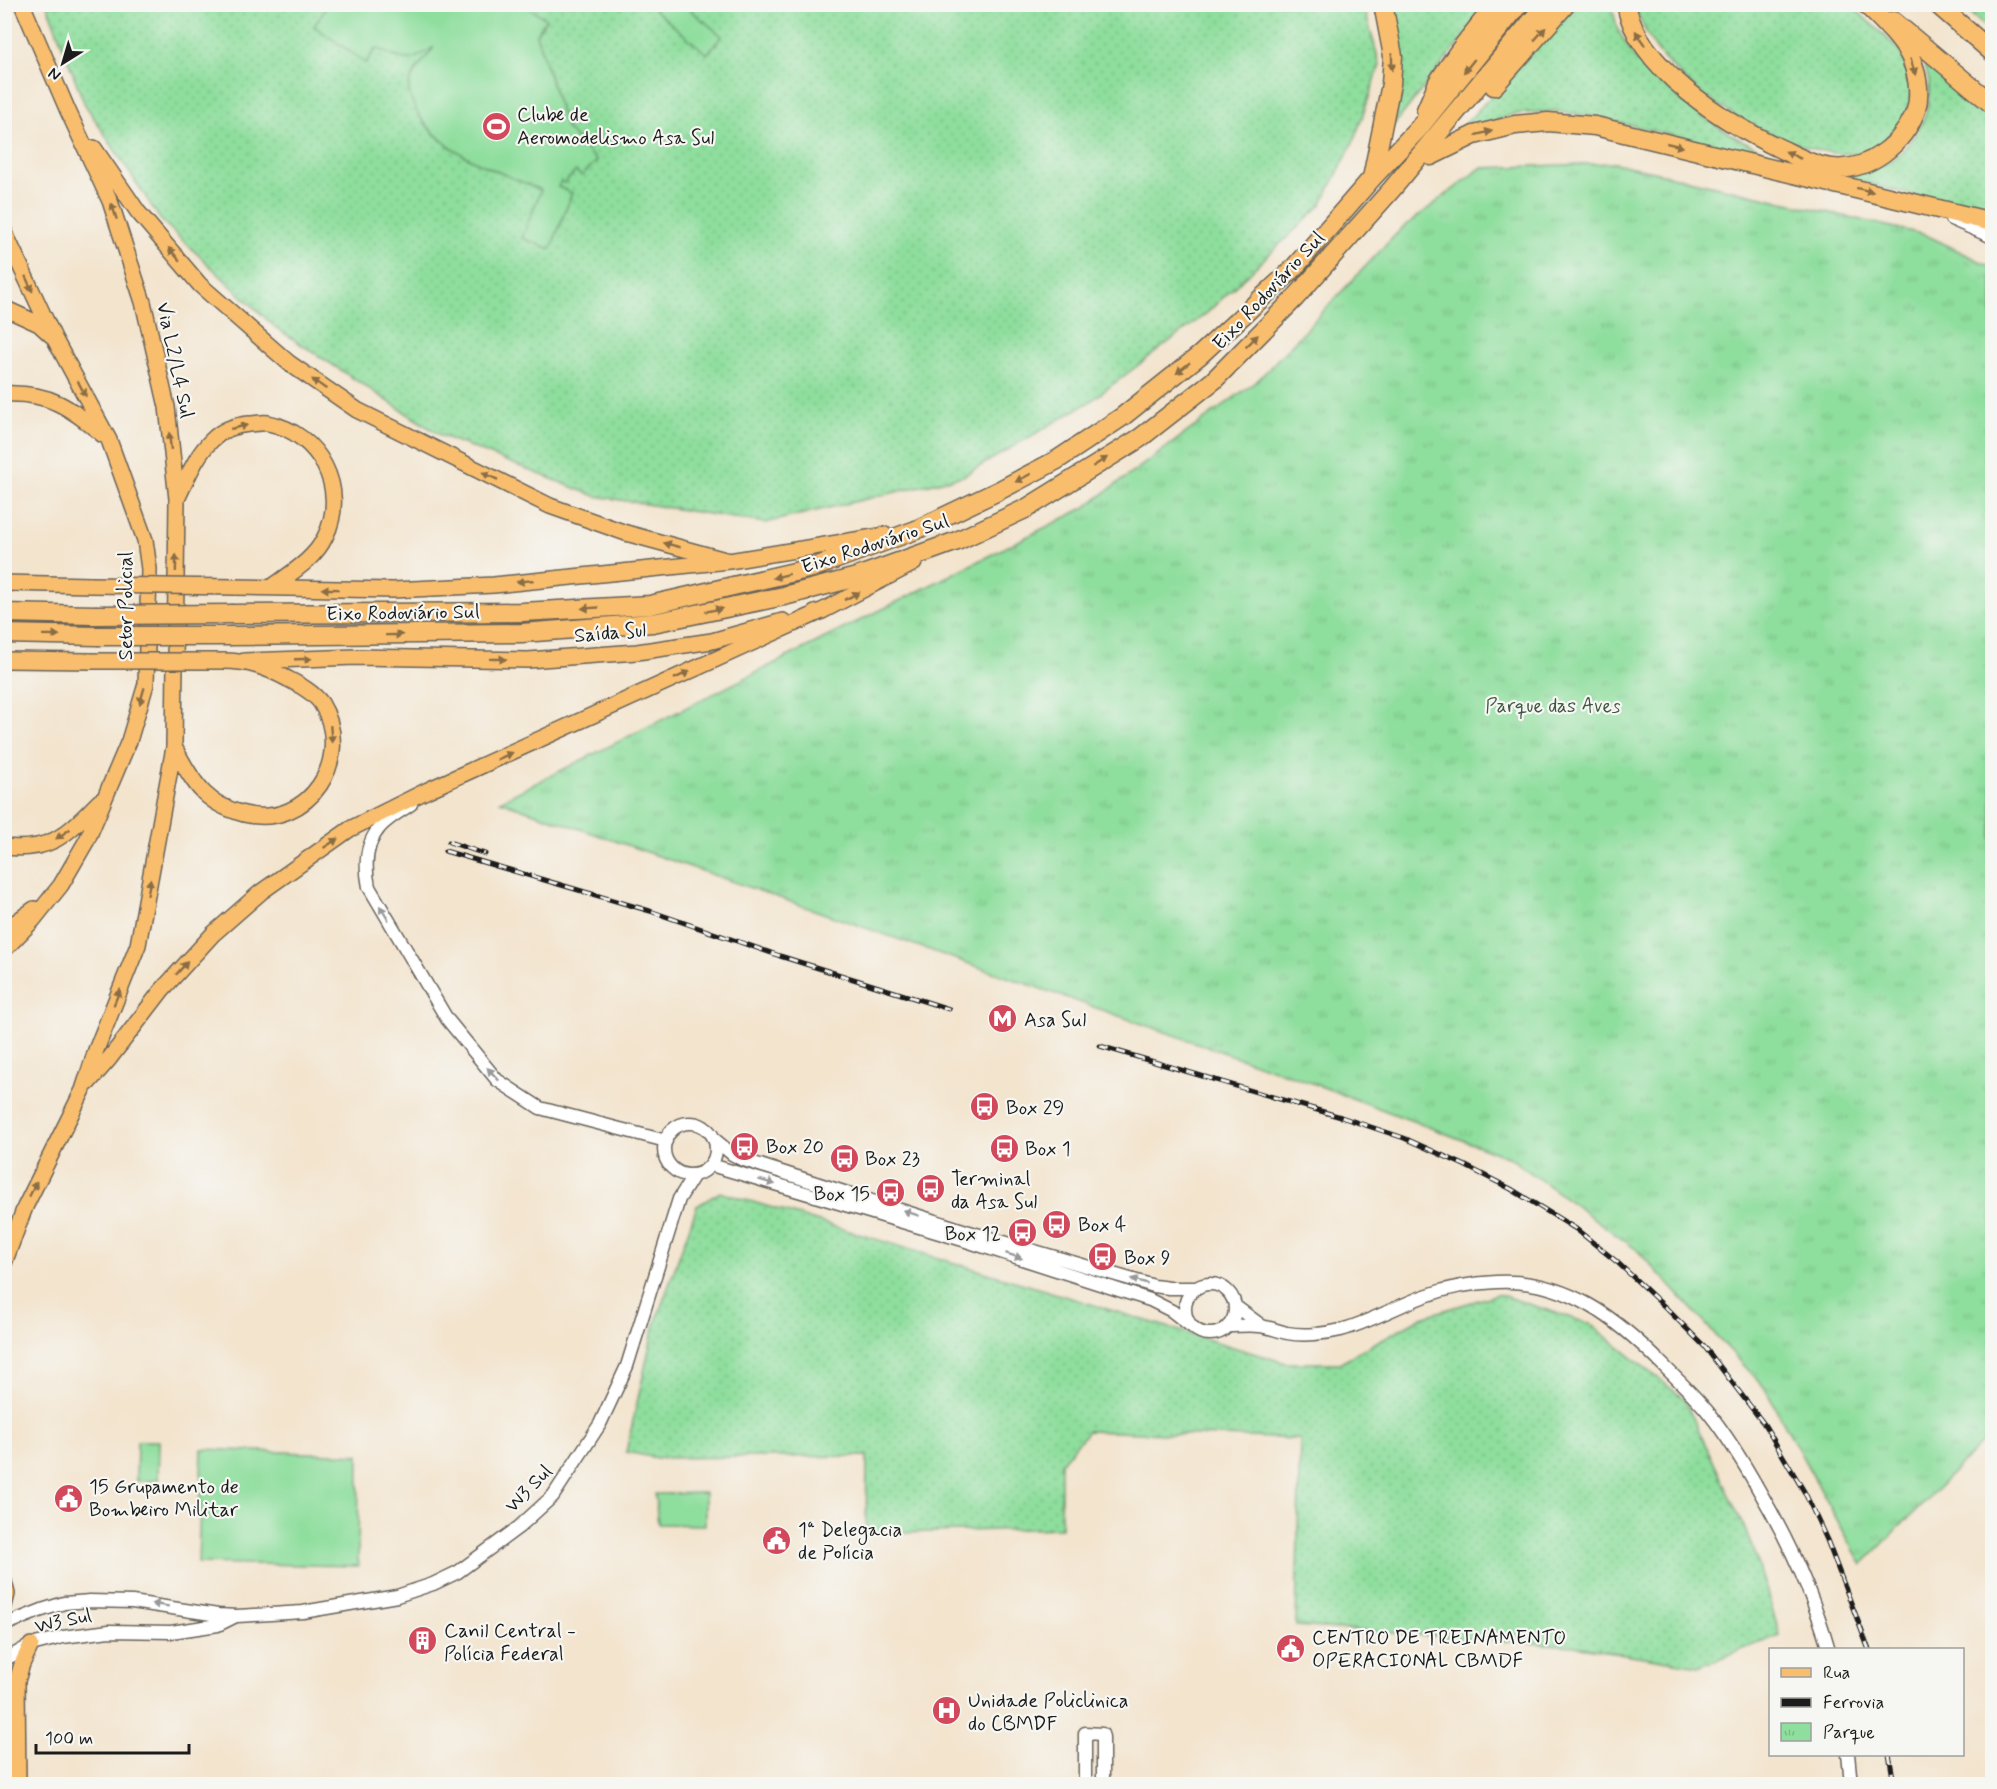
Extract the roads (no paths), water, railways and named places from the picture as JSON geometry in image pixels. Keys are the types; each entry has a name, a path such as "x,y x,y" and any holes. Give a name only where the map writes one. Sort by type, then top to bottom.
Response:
{"highway":[{"path":"1372,178 1391,84 1393,56 1383,4"},
{"path":"1418,129 1438,82 1496,4"},
{"name":"Eixo Rodoviário Sul","path":"4,613 95,615 522,612 650,605 812,568 916,530 1057,460 1122,417 1200,355 1292,270 1418,129 1519,4"},
{"name":"Eixo Rodoviário Sul","path":"4,634 231,636 522,633 653,623 784,596 857,577 957,541 1027,508 1140,438 1213,381 1295,298 1392,189 1546,4"},
{"path":"1392,189 1431,156 1566,4"},
{"path":"1626,4 1628,16 1636,34 1652,56 1684,88 1707,106 1755,136 1810,163 1834,168 1849,167 1870,161 1887,151 1904,133 1916,109 1919,85 1910,56 1893,33 1866,4"},
{"path":"1873,4 1992,104"},
{"path":"1937,4 1989,48"},
{"path":"1431,156 1474,135 1515,126 1548,122 1595,126 1992,222"}],"main road":[{"name":"Via L2/L4 Sul","path":"22,4 110,201 143,302 166,407 177,499 174,747 138,945 79,1097"},
{"path":"68,111 138,212 200,285 289,363 357,410 550,506 626,533 729,561"},
{"name":"Setor Policial","path":"4,231 54,338 109,440 145,540 149,569 146,684 129,741 107,795 87,840 61,885"},
{"path":"4,308 39,324 54,338"},
{"path":"4,394 27,393 56,401 77,413 109,440"},
{"path":"177,499 195,462 213,439 234,425 266,423 291,431 317,451 329,476 334,497 332,520 325,538 310,558 273,587"},
{"path":"4,583 393,590 494,585 729,561 916,530"},
{"name":"Saída Sul","path":"7,661 244,661 356,657 528,660 637,652 712,641 822,611 957,541"},
{"path":"4,577 20,584"},
{"path":"4,1263 25,1207 79,1097 169,982 213,934 261,892 350,830 428,790 822,611"},
{"path":"174,747 192,779 205,794 228,809 253,816 274,816 300,806 315,793 326,777 332,754 332,728 320,703 304,687 279,674 244,661"},
{"path":"4,847 26,849 52,842 71,830 107,795"},
{"path":"4,927 13,924 33,910 61,885"},
{"path":"4,950 33,920 61,885"},
{"path":"4,1582 7,1594 4,1606"},
{"path":"18,1785 17,1682 31,1645"},
{"path":"4,1738 5,1785"}],"street":[{"path":"1905,200 1992,237"},
{"path":"428,790 380,827 367,856 365,870 369,888 447,1019 497,1080 540,1108 666,1141"},
{"path":"711,1165 963,1240 1150,1300 1172,1311 1200,1332 1210,1334 1220,1332 1234,1317 1231,1295 1215,1285 1206,1284 1196,1288 1154,1286 966,1231 741,1159 714,1139 709,1131 693,1123 683,1124 669,1133 666,1141 666,1156 675,1169 694,1176 711,1165 715,1157 714,1139"},
{"name":"W3 Sul","path":"675,1169 680,1199"},
{"name":"W3 Sul","path":"4,1625 64,1603 90,1601 132,1602 237,1616 303,1612 397,1596 458,1572 540,1509 553,1496 600,1424 627,1366 680,1199 694,1176"},
{"path":"1228,1326 1262,1326 1289,1333 1315,1334 1340,1330 1426,1295 1458,1287 1497,1282 1532,1284 1580,1300 1625,1329 1708,1413 1735,1450 1776,1519 1792,1552 1810,1592 1828,1648"},
{"path":"1191,1326 1186,1316 1185,1306 1189,1295 1196,1288"},
{"path":"1234,1306 1262,1326"},
{"name":"W3 Sul","path":"4,1660 31,1645 63,1637 100,1631 171,1632 218,1624 237,1616"},
{"path":"1085,1785 1085,1733 1102,1734 1103,1785"},
{"path":"1848,1756 1851,1785"},
{"path":"1085,1762 1103,1764"}],"railway":[{"path":"449,842 485,854"},
{"path":"445,851 650,911 780,956 949,1009"},
{"path":"1100,1046 1341,1117 1404,1138 1511,1189 1576,1229 1617,1262 1704,1346 1764,1424 1805,1493 1827,1540 1868,1648"},
{"path":"1889,1756 1894,1784"}],"place":[{"name":"Clube de Aeromodelismo Asa Sul","path":"496,126"},
{"name":"Asa Sul","path":"1003,1019"},
{"name":"Box 29","path":"985,1107"},
{"name":"Box 20","path":"745,1146"},
{"name":"Box 1","path":"1004,1148"},
{"name":"Box 23","path":"844,1158"},
{"name":"Terminal da Asa Sul","path":"930,1189"},
{"name":"Box 15","path":"891,1193"},
{"name":"Box 4","path":"1057,1224"},
{"name":"Box 12","path":"1022,1233"},
{"name":"Box 9","path":"1103,1257"},
{"name":"15 Grupamento de Bombeiro Militar","path":"68,1498"},
{"name":"1ª Delegacia de Polícia","path":"777,1540"},
{"name":"Canil Central - Polícia Federal","path":"423,1641"},
{"name":"CENTRO DE TREINAMENTO OPERACIONAL CBMDF","path":"1291,1649"},
{"name":"Unidade Policlinica do CBMDF","path":"947,1711"}],"park label":[{"name":"Parque das Aves","path":"1553,705"}]}
